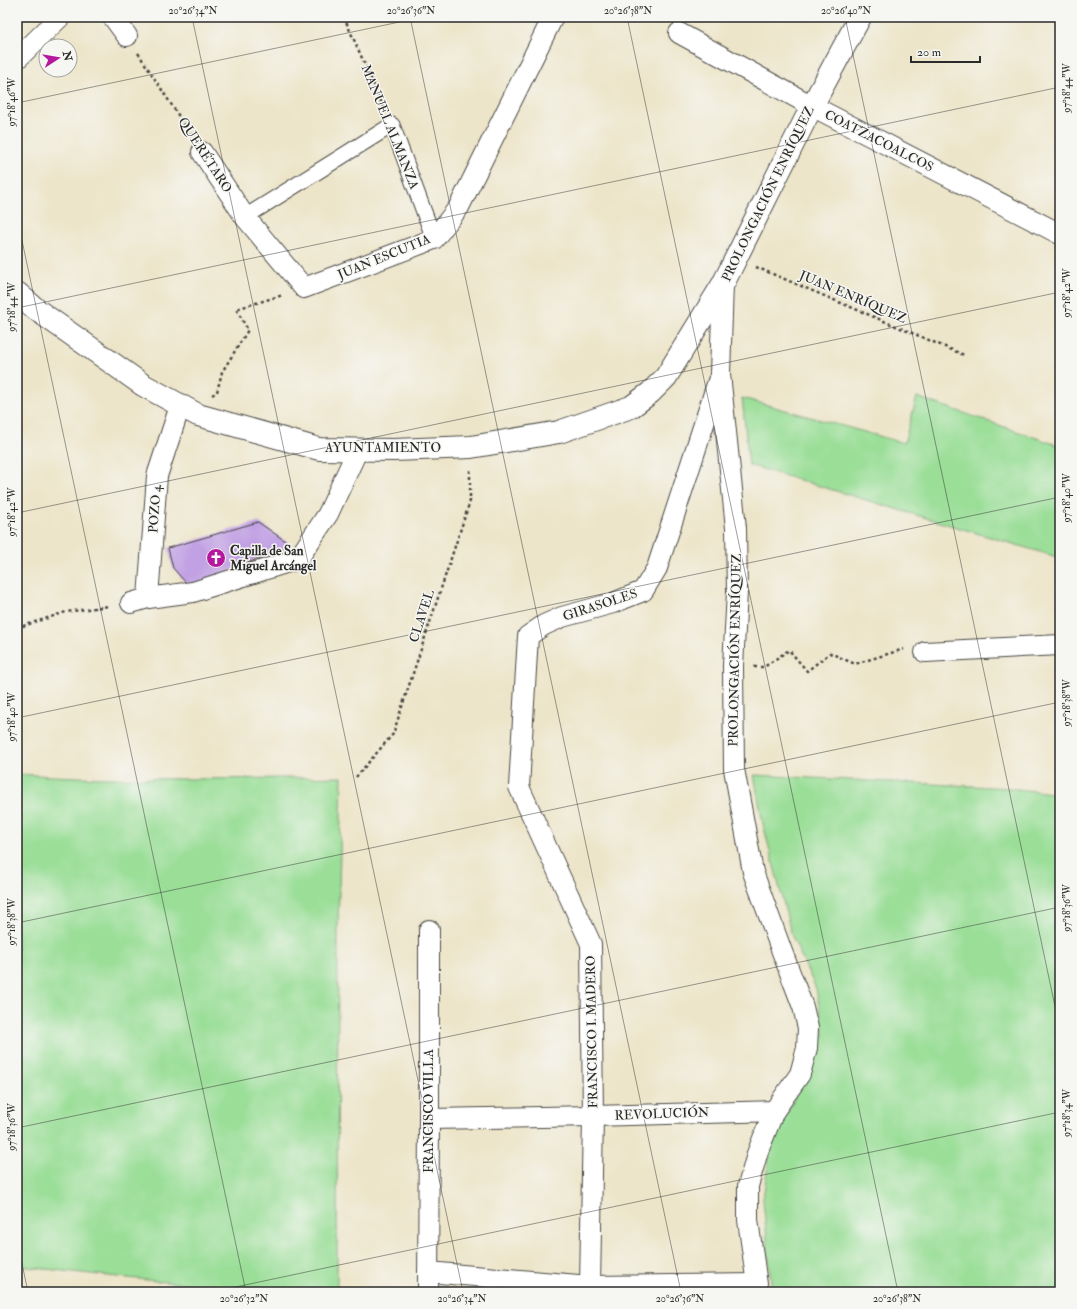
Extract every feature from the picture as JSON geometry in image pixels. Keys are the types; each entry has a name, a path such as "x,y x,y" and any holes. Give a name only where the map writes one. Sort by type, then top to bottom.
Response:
{"street":[{"path":"17,59 60,17"},
{"path":"112,17 127,36"},
{"name":"JUAN ESCUTIA","path":"304,288 434,239 459,207 553,17"},
{"name":"PROLONGACIÓN ENRÍQUEZ","path":"758,1288 748,1220 748,1186 758,1151 774,1111 800,1074 807,1048 808,1028 804,1007 753,872 734,769 733,666 736,592 736,528 720,374 723,284 734,258 812,106 860,17"},
{"name":"COATZACOALCOS","path":"679,33 812,106 1059,232"},
{"path":"245,217 392,125"},
{"name":"MANUEL ALMANZA","path":"392,125 434,239"},
{"name":"QUERÉTARO","path":"202,152 245,217 304,288"},
{"name":"AYUNTAMIENTO","path":"17,293 37,310 143,385 189,410 320,448 394,450 471,447 559,432 631,407 650,393 666,377 723,284"},
{"name":"GIRASOLES","path":"519,787 528,636 544,624 613,603 643,591 657,568 720,374"},
{"name":"POZO 4","path":"140,600 157,476 189,410"},
{"path":"140,600 193,592 298,559 328,514 358,449"},
{"path":"924,652 1060,645"},
{"name":"FRANCISCO I. MADERO","path":"519,787 590,944 593,1116 589,1289"},
{"name":"FRANCISCO VILLA","path":"428,930 430,1119 428,1292"},
{"name":"REVOLUCIÓN","path":"430,1119 774,1111"},
{"path":"428,1272 589,1289 758,1288"}],"path":[{"name":"MANUEL ALMANZA","path":"344,17 392,125"},
{"name":"QUERÉTARO","path":"127,36 202,152"},
{"name":"JUAN ENRÍQUEZ","path":"734,258 964,355"},
{"path":"189,410 217,392 222,372 248,330 236,309 304,288"},
{"name":"CLAVEL","path":"356,777 394,734 470,501 471,447"},
{"path":"17,628 66,612 140,600"},
{"path":"733,666 764,667 789,650 807,671 830,653 855,664 904,649 924,652"}],"green space":[{"path":"917,397 1060,446 1060,558 749,465 742,398 904,443"},
{"path":"17,774 139,779 342,777 338,926 337,1292 217,1287 17,1266"},
{"path":"754,775 1010,788 1060,794 1060,1292 772,1292 763,1199 770,1150 824,1034 816,989 792,936 763,824"}],"building":[{"name":"Capilla de San Miguel Arcángel","path":"258,522 291,545 192,586 186,583 173,568 168,548"}],"place":[{"name":"Capilla de San Miguel Arcángel","path":"216,558"}]}
